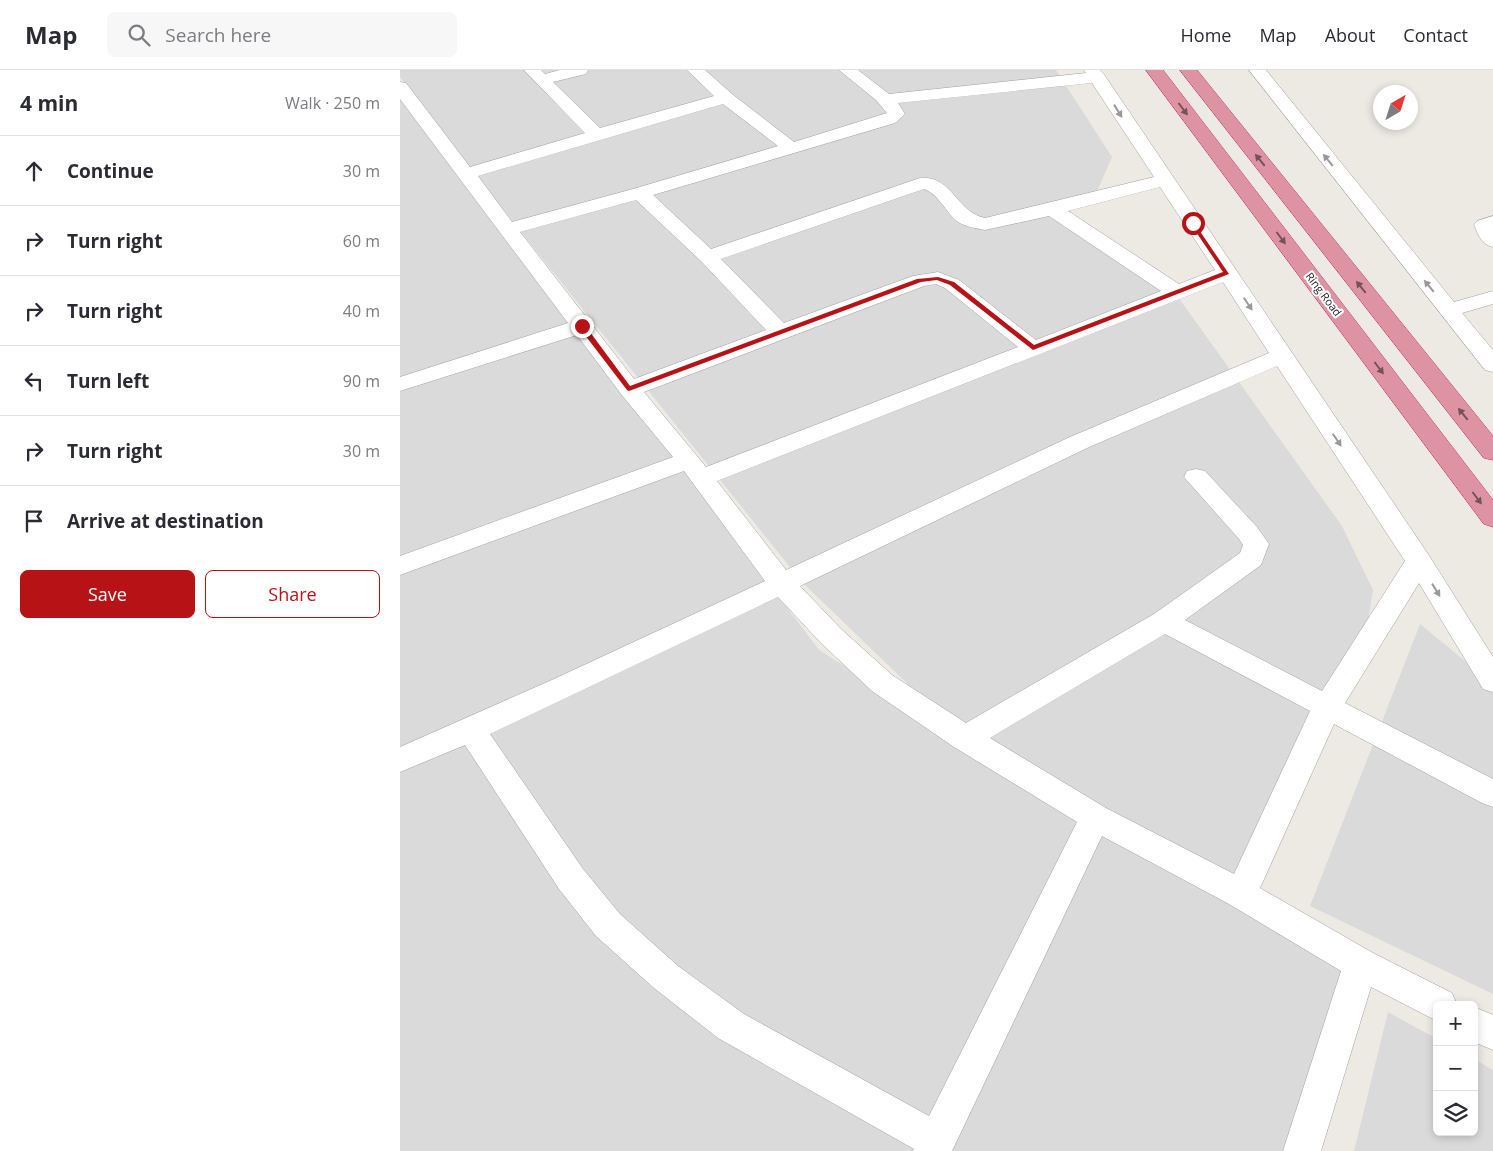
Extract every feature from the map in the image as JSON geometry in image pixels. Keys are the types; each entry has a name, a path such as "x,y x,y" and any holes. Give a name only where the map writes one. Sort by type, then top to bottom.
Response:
{"highway":[{"name":"Ring Road","path":"1154,70 1493,518"},
{"path":"1188,70 1493,452"}],"street":[{"path":"536,75 580,70"},
{"path":"695,70 726,98 791,148"},
{"path":"508,229 640,193 889,119 896,114 895,108 886,99 846,70"},
{"path":"1257,70 1493,365"},
{"path":"886,99 1094,74 1419,561 1493,681"},
{"path":"536,75 598,135"},
{"path":"400,87 629,388 695,469 783,584 831,636 882,683 965,738 1095,817 1241,894 1361,964 1433,1002"},
{"path":"466,174 726,98"},
{"path":"708,257 915,185 927,184 938,189 967,220 975,224 985,224 1166,180"},
{"path":"640,193 708,257 781,333"},
{"path":"1052,209 1176,292"},
{"path":"1493,222 1484,226 1493,241"},
{"path":"400,566 695,469 1033,348 1227,273"},
{"path":"629,388 920,280 938,278 952,284 1033,348"},
{"path":"1448,310 1493,297"},
{"path":"400,384 582,326"},
{"path":"400,760 471,730 783,584 1052,455 1283,355"},
{"path":"965,738 1164,621 1252,558 1256,544 1196,477"},
{"path":"1241,894 1327,707 1419,561"},
{"path":"1164,621 1493,794"},
{"path":"471,730 571,879 608,925 666,977 731,1026 934,1146 1095,817"},
{"path":"1302,1151 1361,964"},
{"path":"1478,1026 1493,1034"}],"shaded area":[{"path":"400,70 1056,70 1112,157 1095,196 1061,217 1158,269 1342,526 1373,590 1364,646 1237,896 1356,971 1301,1151 400,1151 400,98 576,327 819,650 972,746 802,582 492,196 400,77"},
{"path":"1420,624 1493,684 1493,994 1310,906"},
{"path":"1388,1012 1433,1037 1433,1136 1478,1136 1478,1061 1493,1070 1493,1151 1354,1151"}],"route":[{"path":"582,326 629,388 920,280 938,278 952,284 1033,348 1227,273 1193,223"}]}
